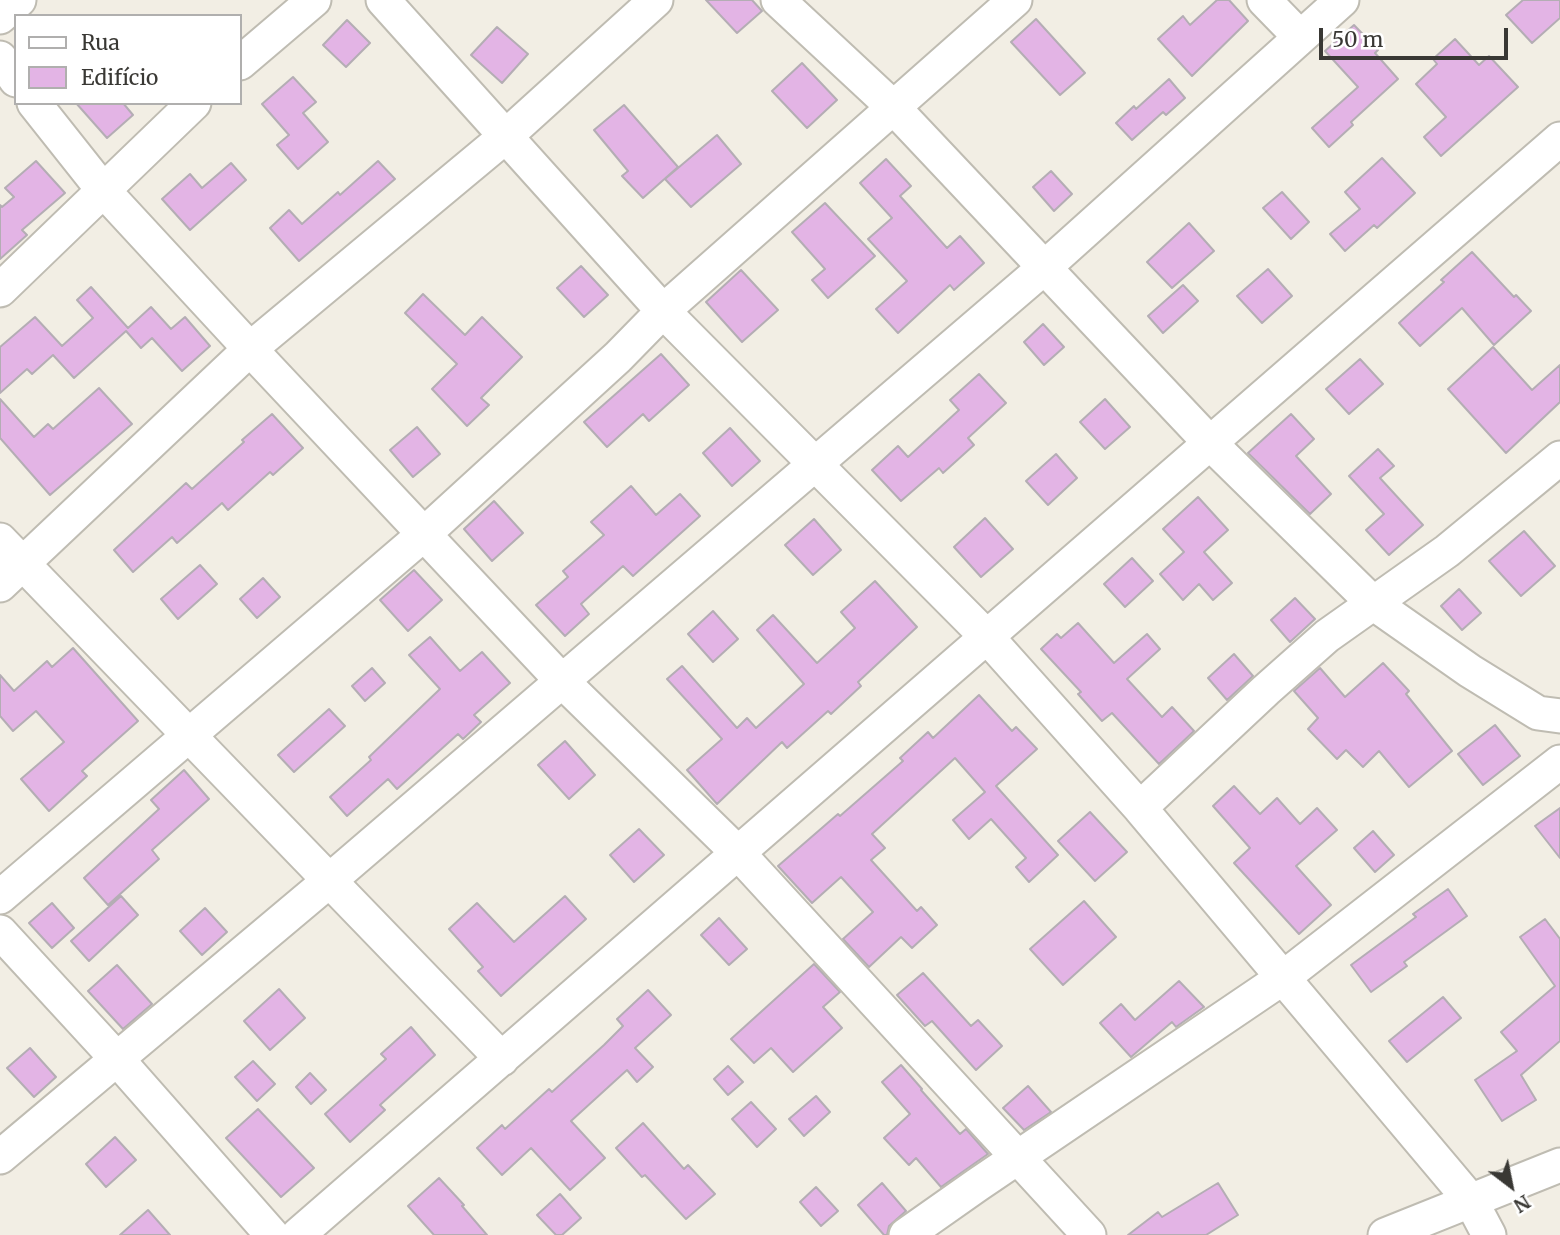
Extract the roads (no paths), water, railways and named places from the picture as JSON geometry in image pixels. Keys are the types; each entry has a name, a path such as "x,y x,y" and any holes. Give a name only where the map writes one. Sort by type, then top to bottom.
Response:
{"street":[{"path":"0,17 19,0"},
{"path":"242,61 314,0"},
{"path":"383,0 663,311 988,638 1140,808 1284,977 1471,1201 1489,1235"},
{"path":"11,575 250,349 506,136 656,0"},
{"path":"778,0 893,107 1211,444 1373,603 1470,671 1538,713 1560,716"},
{"path":"0,897 423,535 618,357 663,311 1015,0"},
{"path":"1264,0 1300,37"},
{"path":"0,1157 330,880 1045,267 1342,0"},
{"path":"0,58 14,77"},
{"path":"36,105 103,190 423,535 562,681 739,854 1089,1235"},
{"path":"0,290 192,105"},
{"path":"298,1235 1560,139"},
{"path":"1140,808 1327,636 1447,551 1560,458"},
{"path":"0,540 11,575 190,735 502,1059"},
{"path":"906,1235 1284,977 1560,762"},
{"path":"0,932 117,1059 272,1235"},
{"path":"1385,1235 1560,1165"}]}
